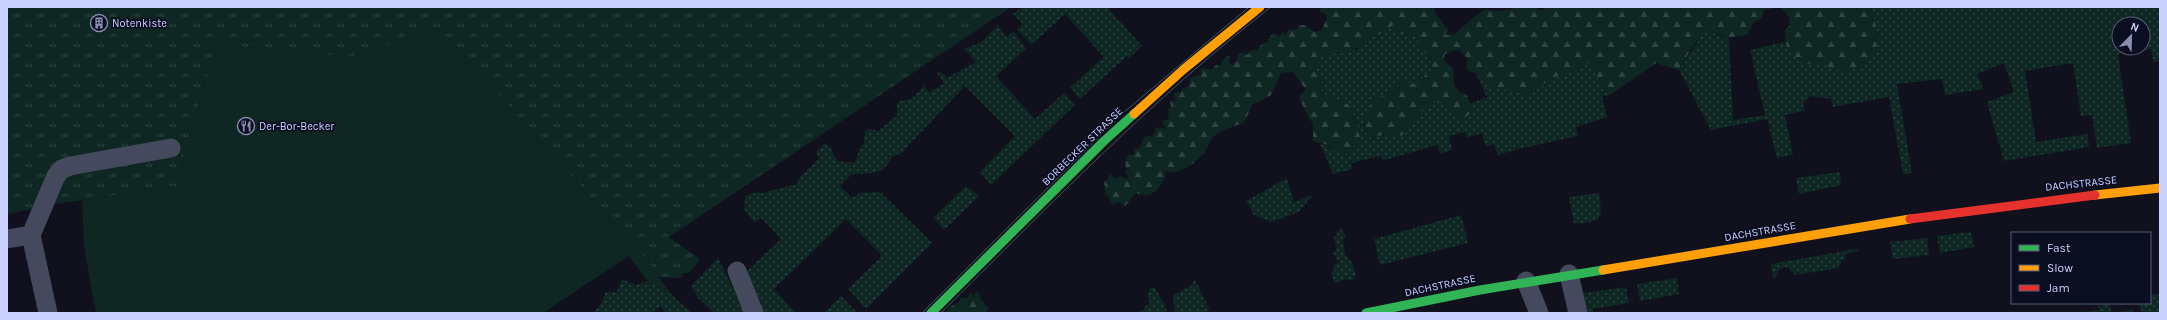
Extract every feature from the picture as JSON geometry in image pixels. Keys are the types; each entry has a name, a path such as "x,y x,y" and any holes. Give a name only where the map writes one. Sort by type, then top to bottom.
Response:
{"street":[{"name":"BORBECKER STRASSE","path":"931,313 1104,141 1184,69 1260,7"},
{"name":"DACHSTRASSE","path":"1371,312 1430,298 1526,281 1969,209 2160,188"}],"lane":[{"path":"48,313 31,235 56,176 62,169 70,166 171,148"},
{"path":"7,239 31,235"},
{"path":"738,271 754,313"},
{"path":"1569,274 1578,313"},
{"path":"1526,281 1539,313"}],"green space":[{"path":"1526,6 1536,8 1541,11 1547,7 1779,7 1764,10 1762,18 1754,22 1747,35 1724,38 1716,33 1710,32 1703,35 1697,40 1679,70 1656,63 1610,95 1596,75 1591,62 1573,71 1552,78 1534,92 1524,95 1516,91 1509,94 1504,87 1498,88 1492,86 1487,79 1481,75 1467,70 1467,58 1458,49 1445,54 1444,61 1453,68 1454,86 1460,92 1466,94 1473,108 1472,112 1462,120 1457,119 1454,111 1447,108 1444,102 1439,100 1421,110 1416,119 1408,125 1404,134 1396,138 1389,134 1367,138 1363,117 1375,97 1388,94 1403,80 1409,80 1412,84 1417,83 1433,68 1428,56 1421,50 1416,36 1398,33 1393,25 1384,32 1371,37 1367,44 1361,45 1347,54 1337,52 1322,55 1314,68 1322,79 1322,96 1342,101 1351,108 1354,114 1361,140 1346,154 1340,153 1328,145 1313,140 1313,123 1300,101 1300,95 1306,90 1293,72 1281,73 1271,95 1252,105 1244,123 1225,129 1215,135 1205,151 1192,164 1182,170 1170,172 1164,171 1166,176 1158,189 1151,194 1142,195 1136,193 1125,206 1119,202 1112,205 1108,195 1105,196 1106,191 1103,188 1106,186 1104,185 1105,180 1108,181 1110,174 1115,179 1121,176 1124,179 1129,178 1125,172 1129,169 1126,168 1125,161 1128,155 1134,154 1134,148 1139,149 1144,137 1154,135 1155,129 1159,127 1166,129 1162,121 1167,120 1169,116 1168,109 1171,107 1170,100 1175,101 1176,98 1173,95 1175,92 1181,92 1182,89 1189,86 1190,78 1201,74 1201,68 1211,70 1216,65 1221,66 1221,62 1227,56 1231,57 1229,62 1232,65 1238,59 1238,54 1242,52 1248,55 1250,51 1257,50 1263,43 1268,43 1267,40 1274,33 1279,37 1283,32 1285,36 1288,30 1297,29 1299,25 1304,25 1315,32 1322,30 1327,18 1326,14 1319,12 1322,7 1434,7 1434,11 1448,30 1445,35 1455,34 1470,20 1486,9 1499,11"},
{"path":"7,7 1011,7 669,237 700,259 689,273 683,273 680,278 659,277 649,263 439,28 350,57 216,44 176,186 56,204 7,214"},
{"path":"1023,7 1107,7 1142,46 1129,58 1127,56 1080,99 1070,87 1104,57 1065,14 1031,45 1017,30 1023,24 1013,14"},
{"path":"1780,7 1873,7 1870,9 1877,29 1877,44 1872,57 1862,66 1843,72 1828,67 1824,62 1819,65 1798,60 1789,51 1786,45 1785,30 1790,25 1789,17"},
{"path":"1873,7 2160,7 2160,61 2153,62 2151,49 2151,16 2111,16 2111,56 2118,56 2131,143 2097,148 2092,115 2081,116 2073,63 2025,71 2036,142 2087,134 2089,147 2004,161 1987,102 2014,92 2004,63 1977,74 1983,89 1945,95 1942,79 1897,84 1912,173 1903,174 1889,97 1833,107 1831,99 1810,96 1803,104 1805,111 1785,115 1793,155 1777,158 1767,119 1711,130 1679,70 1704,32 1712,31 1724,38 1729,38 1733,120 1765,115 1750,50 1784,42 1795,57 1824,62 1878,39 1870,9"},
{"path":"998,25 1007,37 1014,31 1026,49 996,76 1035,119 1064,93 1075,105 991,185 980,172 1015,136 965,86 901,153 892,157 885,168 876,172 852,174 840,186 852,198 860,193 880,192 932,243 866,309 848,289 882,256 846,219 774,289 796,313 762,313 746,272 781,239 761,218 755,223 744,210 745,196 797,184 800,177 819,159 816,152 824,144 831,147 833,154 838,161 854,163 860,148 864,143 865,131 870,129 878,131 897,115 897,104 900,101 911,99 922,89 923,83 929,93 944,83 936,71 944,74 947,78 976,62 964,49 981,42"},
{"path":"1393,25 1398,33 1416,35 1421,50 1428,56 1433,68 1417,83 1397,87 1384,97 1375,97 1364,117 1363,122 1367,132 1372,138 1389,134 1404,134 1408,125 1416,119 1421,110 1439,99 1444,102 1447,108 1468,115 1472,112 1473,108 1469,104 1487,97 1476,74 1483,75 1503,87 1516,91 1544,85 1552,78 1573,71 1592,62 1596,75 1610,95 1602,96 1607,117 1576,127 1578,136 1518,149 1498,155 1494,144 1486,147 1482,133 1467,138 1465,132 1449,136 1452,150 1440,154 1437,145 1385,160 1380,156 1351,163 1352,169 1333,174 1320,144 1324,144 1342,154 1346,154 1361,139 1355,116 1322,97 1322,79 1314,68 1322,55 1356,50 1361,45 1367,44 1371,37"},
{"path":"439,28 649,263 671,294 647,281 629,256 543,313 96,313 84,247 82,200 176,186 216,44 350,57"},
{"path":"1840,172 1841,185 1799,194 1796,178"},
{"path":"1287,178 1294,202 1312,195 1299,212 1271,222 1254,215 1246,201"},
{"path":"966,186 979,196 944,230 933,218"},
{"path":"1599,193 1601,210 1598,218 1590,222 1574,224 1569,197"},
{"path":"1461,215 1468,243 1380,265 1374,239"},
{"path":"1341,228 1346,236 1343,240 1345,255 1352,262 1356,275 1352,281 1346,279 1335,283 1331,274 1334,270 1334,265 1338,262 1333,253 1336,249 1334,237"},
{"path":"1971,232 1974,247 1940,253 1937,236"},
{"path":"1927,238 1929,255 1893,259 1890,242"},
{"path":"1857,249 1858,251 1845,254 1846,260 1842,260 1839,268 1795,275 1789,268 1784,267 1778,271 1776,277 1773,278 1771,264"},
{"path":"718,258 745,313 714,313 698,298 691,286"},
{"path":"1677,278 1679,294 1640,301 1637,284"},
{"path":"622,279 636,285 647,281 671,294 692,313 666,313 660,306 652,313 593,313 601,304 606,292 617,292"},
{"path":"1195,280 1210,310 1202,313 1175,313 1173,295 1189,287"},
{"path":"1626,287 1629,303 1593,309 1593,313 1588,313 1583,293"},
{"path":"1150,288 1155,288 1164,303 1167,313 1135,313 1145,310 1144,307 1150,303 1147,295"},
{"path":"971,292 974,298 976,292 979,293 982,302 985,301 984,304 989,308 985,313 947,313 948,308 959,302 961,297 966,299"},
{"path":"2160,294 2160,313 2143,313 2138,304 2151,304 2151,295"},
{"path":"841,296 857,313 824,313"},
{"path":"2110,304 2111,313 2074,313 2099,310 2098,306"},
{"path":"2133,310 2135,313 2111,313"}],"tram line":[{"path":"922,313 1123,113 1249,7"},
{"path":"941,313 1061,194 1143,116 1227,42 1271,7"}],"traffic: fast":[{"path":"931,313 1104,141 1134,114"},
{"path":"1366,313 1480,290 1603,270"}],"traffic: slow":[{"path":"1134,114 1184,69 1260,7"},
{"path":"2095,195 2160,188"},
{"path":"1603,270 1910,219"}],"traffic: jam":[{"path":"1910,219 2095,195"}],"place":[{"name":"Notenkiste","path":"99,23"},
{"name":"Der-Bor-Becker","path":"246,126"}]}
